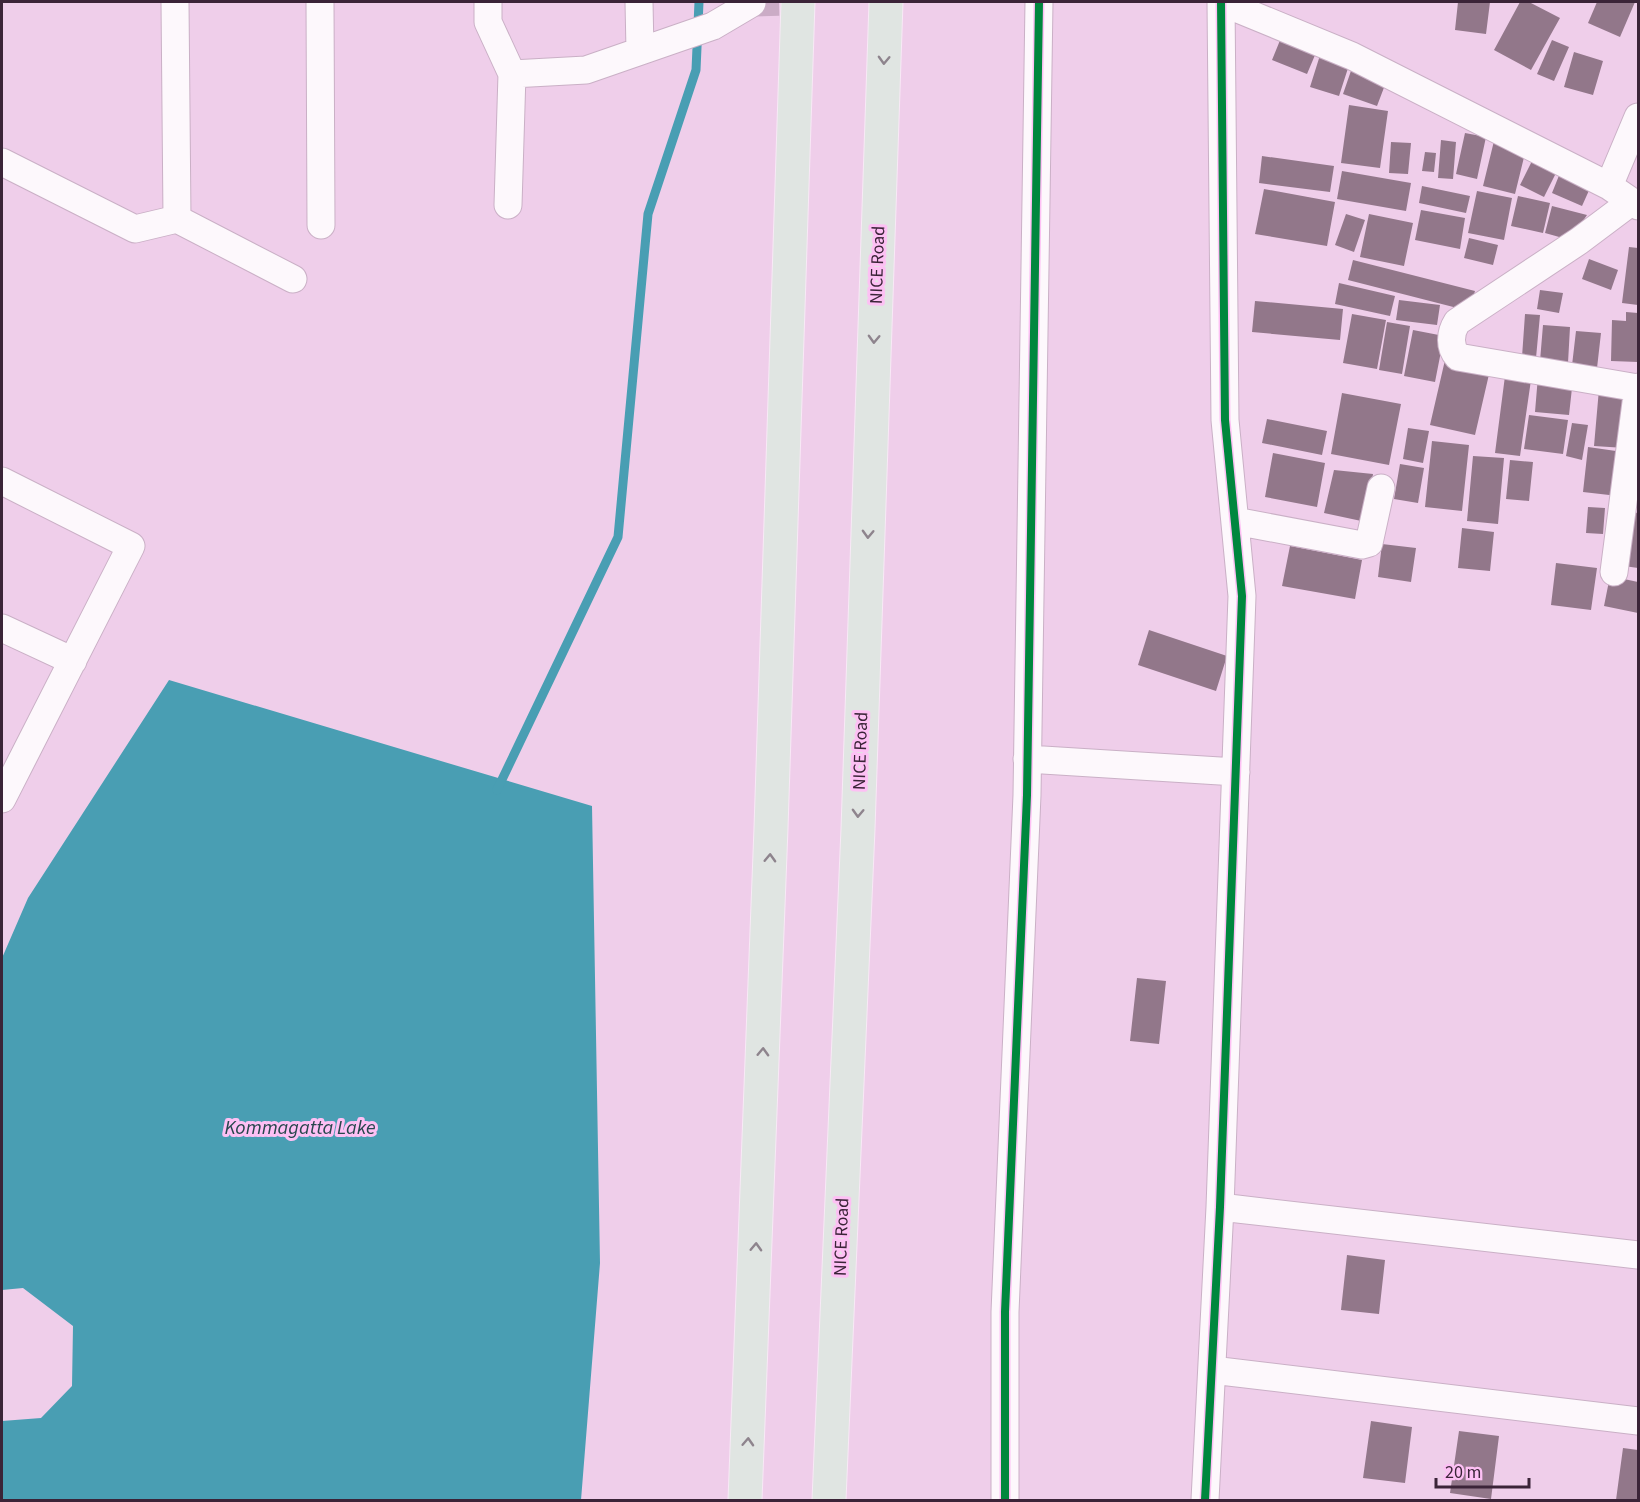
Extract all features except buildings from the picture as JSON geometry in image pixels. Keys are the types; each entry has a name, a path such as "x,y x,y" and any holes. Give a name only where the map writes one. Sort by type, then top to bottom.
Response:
{"highway":[{"path":"745,1500 772,816 798,2"},
{"name":"NICE Road","path":"830,1500 858,829 886,2"}],"street":[{"path":"175,2 177,219"},
{"path":"320,2 321,225"},
{"path":"488,2 488,22 512,74 508,205"},
{"path":"639,2 640,51"},
{"path":"1005,1500 1005,1312 1027,759 1039,2"},
{"path":"1206,1500 1220,1208 1242,596 1226,420 1221,2 1352,56 1609,186 1635,204 1457,322 1452,329 1451,346 1458,357 1638,387 1614,572"},
{"path":"512,74 586,70 713,26 752,3"},
{"path":"1609,186 1638,117"},
{"path":"2,162 135,229 177,219 293,279"},
{"path":"2,481 131,546 73,661 9,767 2,798"},
{"path":"1235,521 1362,545 1369,543 1381,488"},
{"path":"2,628 73,661"},
{"path":"1027,759 1236,772"},
{"path":"1220,1208 1638,1255"},
{"path":"1212,1370 1638,1420"}],"water":[{"name":"Kommagatta Lake","path":"169,680 592,806 600,1263 581,1500 2,1500 2,1421 41,1418 72,1386 73,1326 23,1288 2,1290 2,958 28,898"}],"waterway":[{"path":"497,790 618,537 648,214 696,70 699,2"}],"tunnel":[{"path":"752,3 792,2"}],"cycle path":[{"path":"1005,1500 1005,1312 1027,795 1039,2"},
{"path":"1205,1500 1220,1207 1242,596 1225,420 1221,2"}]}
